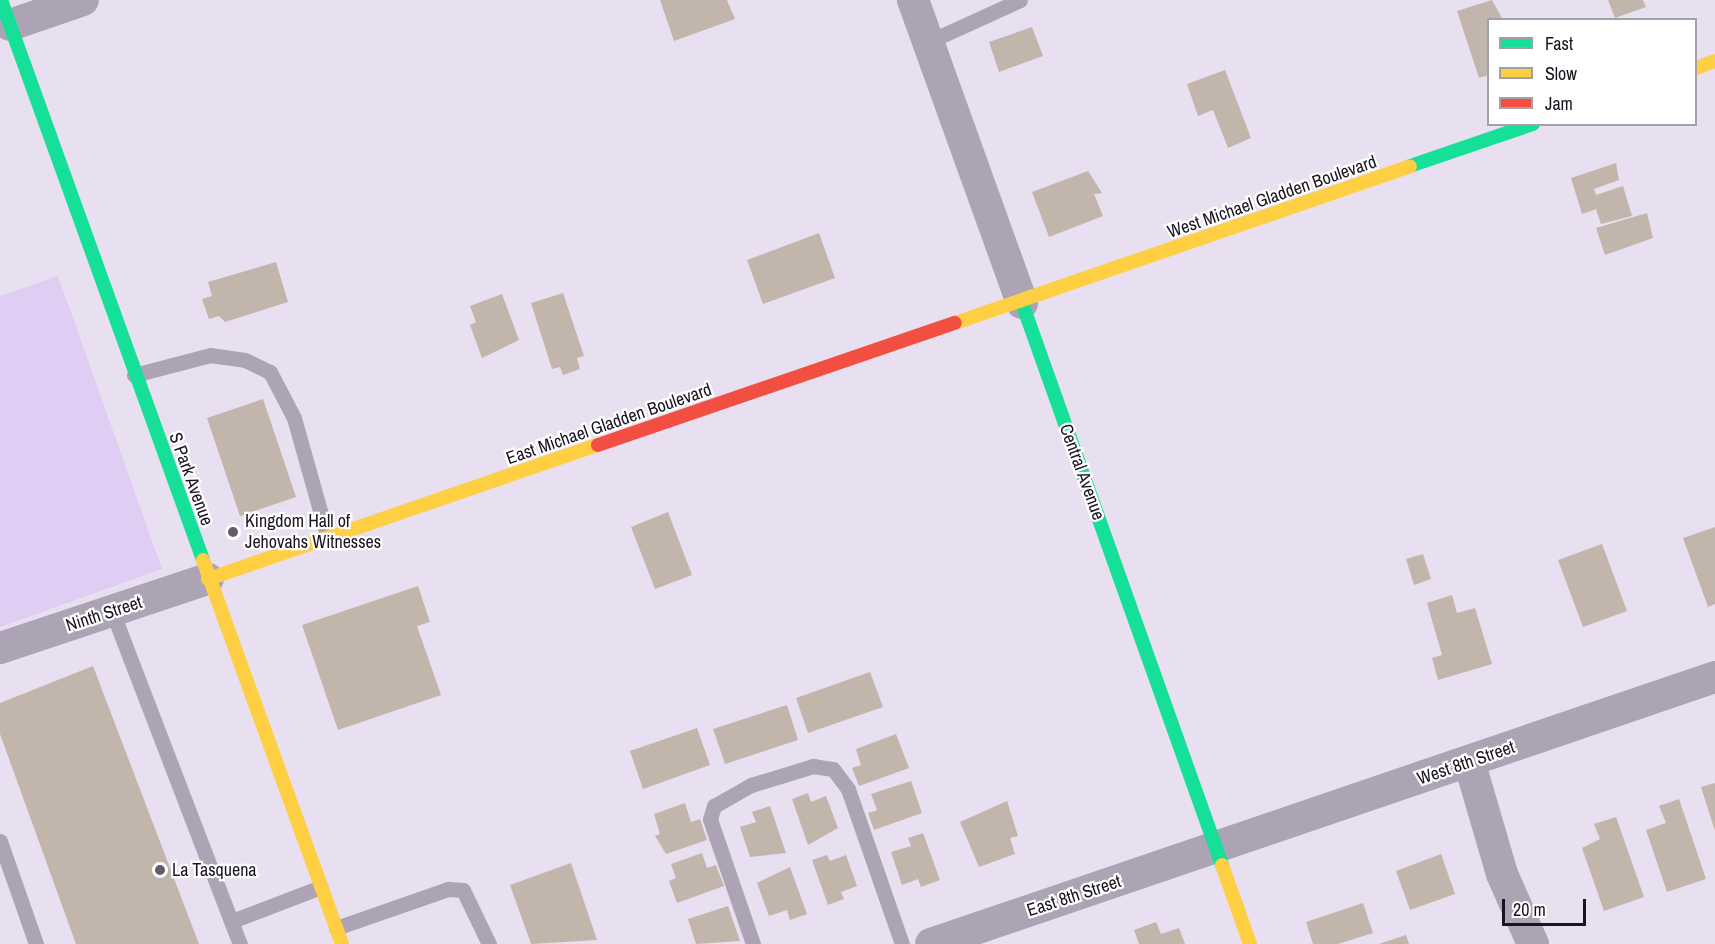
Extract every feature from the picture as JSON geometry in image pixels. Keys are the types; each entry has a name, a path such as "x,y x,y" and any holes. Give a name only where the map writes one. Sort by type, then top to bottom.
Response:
{"main road":[{"name":"S Park Avenue","path":"6,13 134,375 342,944"},
{"path":"1697,67 1715,61"},
{"name":"West Michael Gladden Boulevard","path":"1022,303 1527,126"},
{"name":"East Michael Gladden Boulevard","path":"208,579 1022,303"},
{"name":"Central Avenue","path":"1022,303 1250,944"}],"street":[{"path":"6,13 84,0"},
{"name":"Central Avenue","path":"913,0 1022,303"},
{"name":"Ninth Street","path":"0,648 208,579"},
{"name":"West 8th Street","path":"1216,849 1715,677"},
{"path":"1469,761 1502,874 1533,944"},
{"name":"East 8th Street","path":"931,944 963,939 1216,849"}],"lane":[{"path":"928,42 1020,0"},
{"path":"134,375 210,355 245,360 270,372 294,418 328,539"},
{"path":"112,611 240,944"},
{"path":"753,944 712,812 751,785 813,766 833,769 848,789 902,944"},
{"path":"0,841 36,944"},
{"path":"232,921 321,886"},
{"path":"336,927 448,890 463,890 489,944"}],"shaded area":[{"path":"58,276 162,569 0,627 0,296"}],"building":[{"path":"660,0 727,0 735,19 674,41"},
{"path":"1492,0 1502,18 1487,18 1487,75 1479,78 1457,11"},
{"path":"1608,0 1643,0 1646,7 1615,18"},
{"path":"1032,27 1043,56 999,72 989,42"},
{"path":"1225,70 1251,138 1228,148 1213,110 1198,116 1187,84"},
{"path":"1616,163 1619,180 1594,189 1596,195 1623,186 1632,216 1601,224 1596,209 1582,214 1571,178"},
{"path":"1088,171 1102,193 1094,194 1103,216 1049,237 1032,192"},
{"path":"1647,213 1653,238 1605,255 1596,228"},
{"path":"819,233 835,278 763,304 747,260"},
{"path":"276,262 288,302 225,322 219,316 209,319 202,299 212,296 208,282"},
{"path":"563,293 584,356 577,358 580,369 563,375 560,367 552,369 531,303"},
{"path":"502,294 519,340 482,358 470,325 476,322 470,306"},
{"path":"263,399 296,497 240,516 207,418"},
{"path":"668,512 692,575 655,589 631,527"},
{"path":"1715,527 1715,604 1708,607 1683,538"},
{"path":"1602,544 1627,611 1583,627 1558,560"},
{"path":"1423,554 1431,579 1414,585 1406,559"},
{"path":"418,586 430,622 417,626 441,695 338,730 302,625"},
{"path":"1452,595 1457,613 1475,608 1492,664 1438,680 1432,658 1442,655 1427,603"},
{"path":"93,666 199,944 76,944 0,734 0,703"},
{"path":"870,672 883,707 808,733 796,698"},
{"path":"787,705 798,740 725,764 713,729"},
{"path":"697,728 710,765 643,789 630,751"},
{"path":"896,734 909,768 859,786 852,768 861,765 856,749"},
{"path":"911,781 922,813 874,830 868,813 877,810 871,794"},
{"path":"1715,783 1715,831 1701,787"},
{"path":"808,793 811,802 826,796 838,828 808,845 792,799"},
{"path":"1679,799 1706,879 1667,892 1646,830 1666,823 1659,806"},
{"path":"1007,801 1018,836 1010,838 1015,854 979,867 960,822"},
{"path":"685,803 691,822 700,819 707,840 666,854 655,836 660,834 654,814"},
{"path":"770,806 786,853 750,857 740,827 756,822 752,812"},
{"path":"1616,817 1644,897 1604,911 1582,848 1600,839 1594,824"},
{"path":"923,833 940,880 921,887 918,879 902,885 891,852 911,846 908,838"},
{"path":"702,853 707,868 716,865 724,886 677,903 669,881 676,878 671,864"},
{"path":"1441,854 1455,894 1410,910 1396,871"},
{"path":"827,855 830,861 846,855 857,886 841,892 844,899 828,905 812,860"},
{"path":"571,863 597,940 531,944 510,885"},
{"path":"790,867 807,914 790,920 787,910 769,916 757,883"},
{"path":"1363,903 1373,933 1338,944 1313,944 1306,922"},
{"path":"728,906 740,941 696,944 688,919"},
{"path":"1156,922 1161,934 1179,928 1185,944 1139,944 1134,930"},
{"path":"1406,935 1409,944 1379,944"}],"traffic: fast":[{"path":"1,0 203,560"},
{"path":"1410,166 1527,126"},
{"path":"1022,303 1222,865"}],"traffic: slow":[{"path":"1697,68 1715,61"},
{"path":"955,323 1410,166"},
{"path":"208,579 598,445"},
{"path":"203,560 342,944"},
{"path":"1222,865 1250,944"}],"traffic: jam":[{"path":"598,445 955,323"}],"place":[{"name":"Kingdom Hall of Jehovahs Witnesses","path":"233,532"},
{"name":"La Tasquena","path":"160,870"}]}
